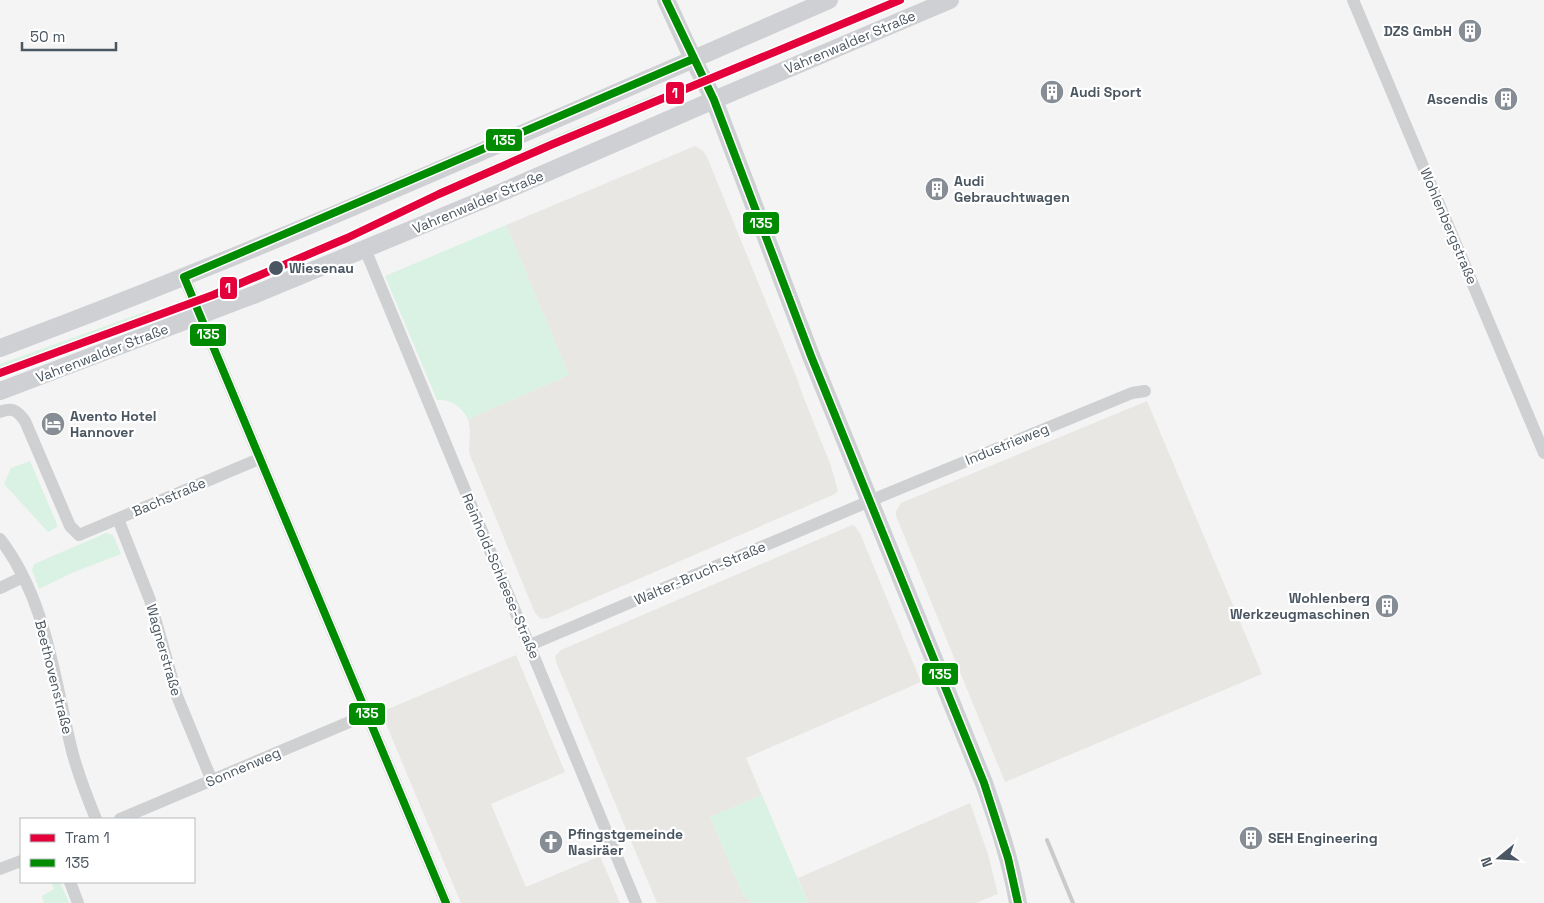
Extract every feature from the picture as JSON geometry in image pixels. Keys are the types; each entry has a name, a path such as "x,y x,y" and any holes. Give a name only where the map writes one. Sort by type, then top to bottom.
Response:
{"main road":[{"path":"666,0 714,100 811,356 984,784 999,824 1013,872 1018,903"},
{"path":"0,348 99,312 184,277 440,169 829,0"},
{"name":"Vahrenwalder Straße","path":"0,392 200,316 364,250 950,0"}],"street":[{"name":"Wohlenbergstraße","path":"1353,0 1544,453"},
{"name":"Reinhold-Schleese-Straße","path":"364,250 636,903"},
{"path":"184,277 446,903"},
{"name":"Industrieweg","path":"869,500 1132,393 1145,391"},
{"name":"Bachstraße","path":"0,412 11,409 17,411 25,421 70,526 79,535 260,459"},
{"name":"Walter-Bruch-Straße","path":"530,645 869,500"},
{"name":"Wagnerstraße","path":"118,519 150,600 177,696 212,780"},
{"name":"Beethovenstraße","path":"0,539 8,549 23,577 46,636 72,752 96,818"},
{"path":"0,588 23,577"},
{"name":"Sonnenweg","path":"122,818 366,714"},
{"path":"0,869 20,861"},
{"path":"70,883 78,903"}],"shaded area":[{"path":"695,146 703,151 707,157 795,373 831,466 838,491 835,494 548,618 541,619 535,613 469,453 470,430 468,419 569,375 506,225"},
{"path":"1147,401 1262,674 1005,782 896,516 896,511 901,503"},
{"path":"852,525 860,533 921,682 746,758 762,795 710,817 744,897 751,900 750,903 657,903 555,656 561,650"},
{"path":"516,655 565,772 491,804 501,828 526,887 600,856 620,903 461,903 381,712"},
{"path":"970,803 988,854 998,894 976,903 808,903 798,878"}],"green space":[{"path":"655,94 657,100 439,194 437,189 550,138"},
{"path":"506,225 569,375 468,419 455,404 437,400 385,276"},
{"path":"150,310 154,320 0,376 0,364"},
{"path":"30,461 57,524 57,527 48,532 4,484 11,468"},
{"path":"106,533 113,535 121,554 72,573 39,589 32,570 34,564"},
{"path":"762,795 808,903 750,903 751,900 744,897 710,817"},
{"path":"51,883 60,883 69,903 44,903 42,896 54,889"}],"railway":[{"path":"1047,840 1073,903"}],"tram line":[{"name":"1","path":"0,373 213,295 347,238 439,194 553,144 900,0"}],"transit line":[{"name":"135","path":"666,0 714,100 811,356 984,783 1008,858 1018,903"},
{"name":"135","path":"446,903 184,277 693,59"}],"place":[{"name":"DZS GmbH","path":"1470,31"},
{"name":"Audi Sport","path":"1052,92"},
{"name":"Ascendis","path":"1506,99"},
{"name":"Audi Gebrauchtwagen","path":"937,189"},
{"name":"Wiesenau","path":"276,268"},
{"name":"Avento Hotel Hannover","path":"53,424"},
{"name":"Wohlenberg Werkzeugmaschinen","path":"1387,606"},
{"name":"SEH Engineering","path":"1251,838"},
{"name":"Pfingstgemeinde Nasiräer","path":"551,842"}]}
